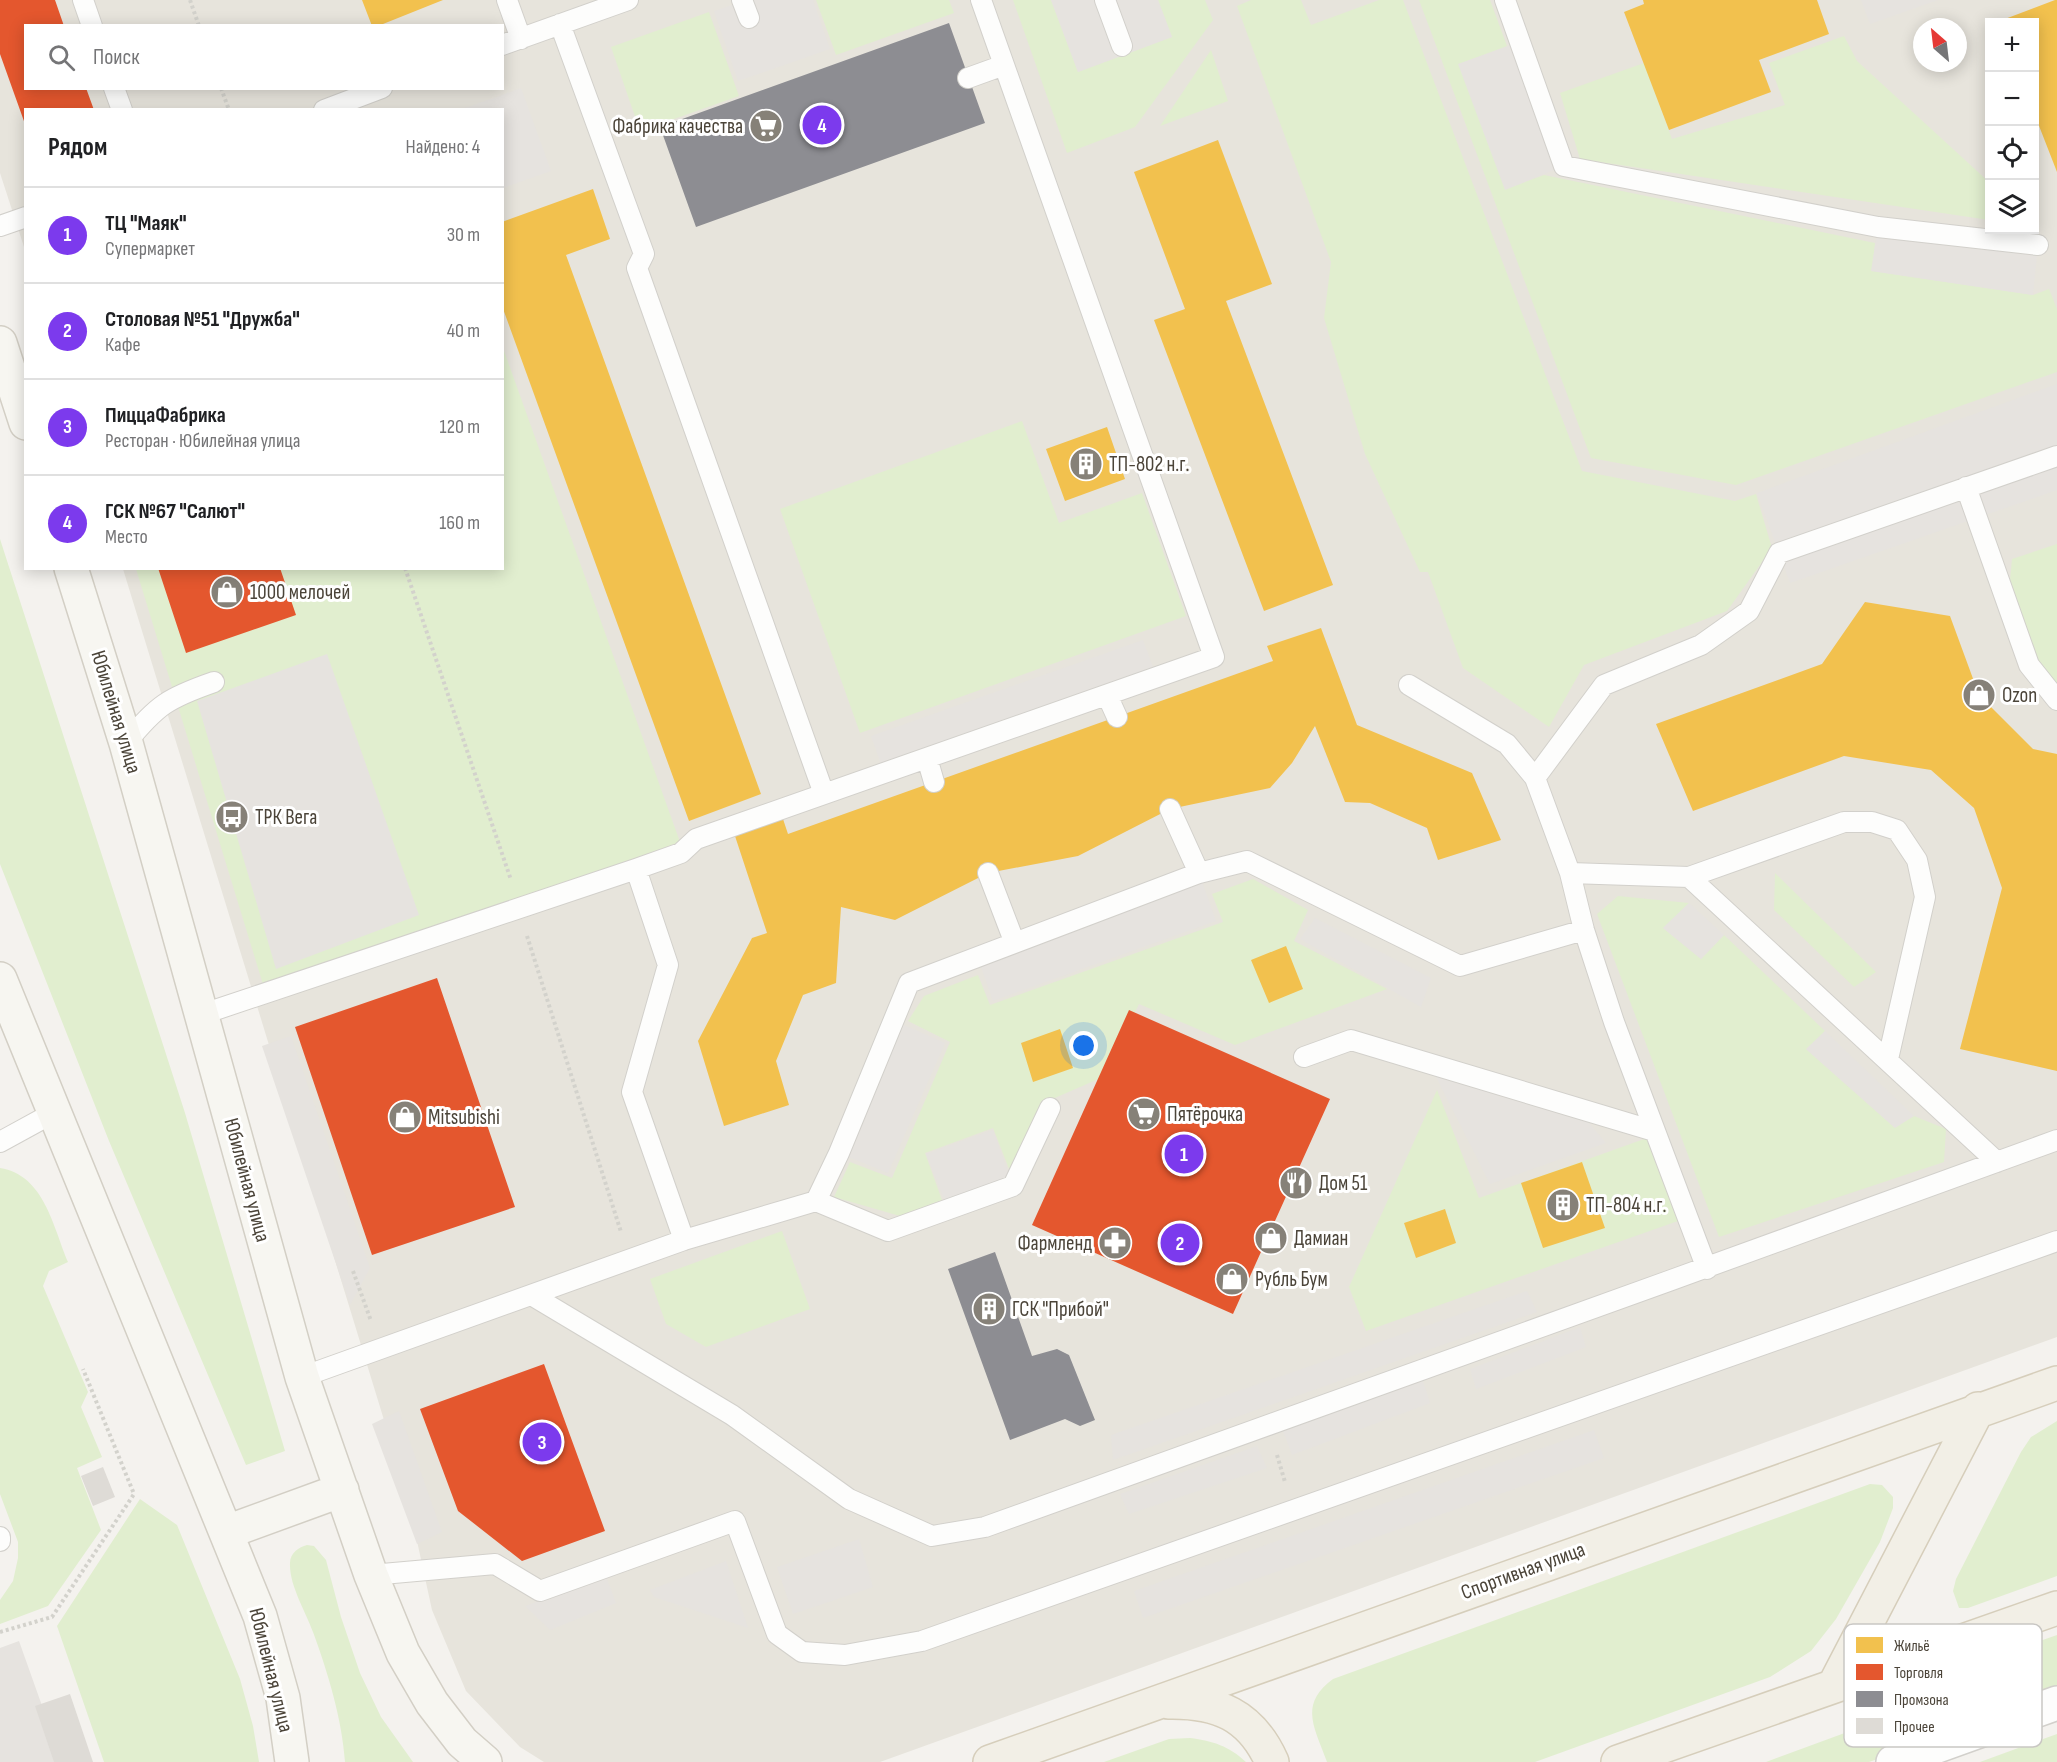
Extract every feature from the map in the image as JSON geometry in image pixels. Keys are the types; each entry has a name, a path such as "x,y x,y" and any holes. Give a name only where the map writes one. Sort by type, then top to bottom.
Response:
{"main road":[{"path":"0,343 24,417"},
{"name":"Юбилейная улица","path":"72,570 126,743 302,1377 371,1575 403,1653 432,1703 462,1742 485,1762"},
{"name":"Юбилейная улица","path":"0,979 260,1616 283,1698 292,1762"},
{"name":"Спортивная улица","path":"990,1762 1978,1409 2057,1383"},
{"path":"1865,1624 1978,1409"},
{"path":"227,1532 342,1490"},
{"path":"2011,1624 2057,1608"},
{"path":"1833,1686 1844,1665"},
{"path":"1618,1762 1844,1682"},
{"path":"1156,1702 1199,1701 1237,1717 1261,1738 1272,1762"}],"street":[{"path":"2042,1708 2057,1703"},
{"path":"1893,1762 1935,1747"}],"lane":[{"path":"83,0 91,24"},
{"path":"507,0 512,42 628,0"},
{"path":"203,1014 636,869 681,852 696,839 1214,657 981,0"},
{"path":"1105,0 1122,46"},
{"path":"1505,0 1564,166 1878,227 2038,245"},
{"path":"560,24 644,254 637,268 824,794"},
{"path":"968,78 1004,65"},
{"path":"115,90 121,108"},
{"path":"329,108 377,90"},
{"path":"0,226 24,218"},
{"path":"1535,778 1604,685 1701,645 1749,611 1779,554 2057,456"},
{"path":"1966,487 2029,665 2057,700"},
{"path":"126,743 151,712 179,694 214,682"},
{"path":"1408,685 1507,744 1535,778 1570,873 1584,930 1614,1022 1707,1269"},
{"path":"1107,695 1117,717"},
{"path":"927,758 934,782"},
{"path":"1170,810 1199,873"},
{"path":"1570,873 1689,877 1845,822 1872,822 1897,830 1917,860 1925,897 1888,1059"},
{"path":"816,1201 839,1154 909,983 1014,941 1199,873 1247,861 1460,966 1584,930"},
{"path":"636,869 668,965 632,1092 684,1240"},
{"path":"988,873 1014,941"},
{"path":"1689,877 1997,1162"},
{"path":"1304,1057 1351,1040 1654,1131"},
{"path":"302,1377 684,1240 816,1201 888,1232 1000,1192 1013,1186 1050,1108"},
{"path":"0,1142 53,1113"},
{"path":"533,1296 732,1415 849,1498 932,1536 985,1527 1578,1313 1707,1269 2057,1140"},
{"path":"371,1575 495,1563 540,1591 735,1521 777,1634 802,1652 845,1654 922,1641 2057,1241"}],"path":[{"path":"190,0 198,24"},
{"path":"222,90 228,108"},
{"path":"353,1271 373,1325"},
{"path":"0,1632 52,1617 134,1494 83,1369"},
{"path":"1268,1425 1294,1510"}],"shaded area":[{"path":"0,0 2057,0 2057,1337 880,1762 544,1762 520,1747 466,1691 432,1610 407,1495 123,570 504,570 504,108 24,108 24,247 0,173"},
{"path":"747,0 813,0 830,49 738,81 714,11"},
{"path":"1051,0 1158,0 1172,37 1078,72"},
{"path":"1861,0 1938,0 1870,24"},
{"path":"1520,42 1564,166 1505,190 1458,64"},
{"path":"521,88 551,171 504,188 504,108 465,108"},
{"path":"1878,227 2038,245 2033,295 1871,271"},
{"path":"2057,384 2057,490 1790,583 1757,493"},
{"path":"1143,640 1157,678 884,773 871,736"},
{"path":"327,654 419,915 276,969 197,701"},
{"path":"1199,873 1216,921 993,1001 976,953"},
{"path":"1689,903 1724,935 1701,959 1663,928"},
{"path":"1315,918 1431,978 1421,1007 1300,939"},
{"path":"895,1021 945,1043 888,1173 839,1153"},
{"path":"1825,1031 1914,1116 1895,1128 1806,1049"},
{"path":"291,1036 370,1268 350,1305 262,1046"},
{"path":"1430,1065 1579,1111 1606,1143 1490,1184"},
{"path":"993,1130 1013,1186 949,1211 926,1154"},
{"path":"1527,1291 1537,1312 1113,1460 1111,1435"},
{"path":"1580,1327 1586,1347 1476,1389 1470,1369"},
{"path":"1423,1381 1430,1403 1292,1455 1283,1431"},
{"path":"399,1411 442,1532 417,1544 372,1424"},
{"path":"1594,1430 1604,1458 1143,1618 1134,1591"},
{"path":"1257,1446 1267,1468 1129,1514 1120,1494"},
{"path":"859,1539 873,1587 793,1614 777,1567"},
{"path":"726,1561 748,1628 654,1597 650,1590"},
{"path":"606,1576 616,1603 550,1630 525,1606"},
{"path":"19,1641 62,1762 0,1762 0,1648"}],"green space":[{"path":"816,0 949,0 954,13 836,55"},
{"path":"1013,0 1051,0 1078,72 1172,37 1158,0 1205,0 1213,20 1135,127 1067,153"},
{"path":"1251,0 1301,0 1311,25 1379,0 1403,0 1582,471 1735,501 1756,494 1772,548 1727,611 1584,665 1549,727 1463,668 1428,572 1420,572 1365,454 1324,318 1331,262 1237,6"},
{"path":"1419,0 1490,0 1507,46 1459,64 1506,189 1544,175 1875,243 1872,271 2033,295 2049,289 2057,309 2057,372 1736,485 1591,458"},
{"path":"709,12 739,96 640,131 611,47"},
{"path":"1844,36 1857,61 1985,178 1985,219 1580,159 1560,93 1644,63 1672,139 1785,105 1769,63"},
{"path":"1211,50 1228,101 1160,126"},
{"path":"504,351 680,842 265,991 136,570 504,570"},
{"path":"1022,421 1059,523 1142,493 1186,616 860,733 780,509"},
{"path":"0,539 185,1113 285,1451 246,1465 109,1141 0,864"},
{"path":"2057,544 2057,701 2008,601 2012,559"},
{"path":"1775,873 1876,972 1854,987 1774,910"},
{"path":"1253,879 1308,910 1294,941 1387,989 1235,1045 1139,1004 1103,1077 1041,1104 1011,1174 993,1128 925,1153 942,1200 900,1216 834,1197 850,1162 892,1178 950,1042 908,1021 924,996 978,975 990,1005 1223,922 1212,894"},
{"path":"1618,896 1689,903 1663,928 1701,959 1724,935 1825,1031 1807,1050 1894,1127 1914,1116 1946,1129 1944,1162 1719,1237 1597,914"},
{"path":"1437,1090 1479,1198 1647,1138 1678,1221 1366,1331 1349,1287"},
{"path":"0,1168 15,1173 37,1191 45,1204 68,1262 49,1271 43,1286 88,1392 81,1407 102,1457 77,1468 101,1530 48,1606 0,1624 0,1600 13,1581 18,1558 18,1542 0,1494"},
{"path":"782,1231 810,1309 706,1347 666,1324 650,1279"},
{"path":"2057,1421 2057,1576 1968,1608 1959,1608 1953,1591 1956,1579 2021,1452 2031,1437"},
{"path":"1870,1484 1882,1485 1893,1497 1893,1508 1880,1542 1836,1619 1811,1651 1770,1677 1535,1762 1327,1762 1312,1718 1316,1698 1333,1679"},
{"path":"140,1499 177,1525 240,1679 253,1726 259,1762 104,1762 57,1626"},
{"path":"307,1545 314,1546 326,1560 341,1617 360,1673 381,1717 413,1762 345,1762 338,1713 329,1680 290,1571 290,1559 293,1553"},
{"path":"2057,1635 2057,1695 2042,1700 2042,1640"},
{"path":"1844,1733 1844,1747 1911,1747 1869,1762 1766,1762"},
{"path":"2057,1734 2057,1762 1980,1762 2021,1747 2042,1747 2042,1739"},
{"path":"1190,1738 1220,1745 1246,1762 1104,1762 1169,1739"}],"building: Жильё":[{"path":"362,0 443,0 383,24 371,24"},
{"path":"1643,0 1817,0 1829,34 1759,60 1771,92 1669,130 1624,12 1644,4"},
{"path":"2057,0 2057,172 2039,126 2039,18 2008,18"},
{"path":"1218,140 1272,284 1226,301 1333,585 1264,611 1154,320 1185,309 1134,172"},
{"path":"593,189 610,239 566,255 761,794 689,821 504,312 504,221"},
{"name":"ТП-802 н.г.","path":"1107,427 1125,479 1065,501 1046,449"},
{"path":"1865,602 1950,616 1979,695 2033,749 2057,754 2057,1071 1960,1049 2002,888 1974,808 1931,770 1844,756 1693,811 1656,724 1822,664"},
{"path":"1321,628 1357,725 1472,773 1501,840 1438,860 1427,828 1370,803 1345,802 1315,726 1292,763 1270,788 1170,809 1078,856 988,873 895,920 841,907 836,983 803,995 776,1061 789,1105 724,1126 698,1041 752,938 767,933 734,833 782,816 788,834 1273,661 1267,646"},
{"path":"1286,946 1303,989 1269,1003 1251,960"},
{"path":"1060,1029 1073,1068 1033,1082 1021,1043"},
{"name":"ТП-804 н.г.","path":"1582,1162 1605,1228 1543,1248 1521,1183"},
{"path":"1445,1209 1456,1243 1416,1258 1404,1223"}],"building: Торговля":[{"path":"0,0 55,0 63,24 24,24 24,90 87,90 93,108 24,108 24,121 0,54"},
{"name":"1000 мелочей","path":"159,570 281,570 296,615 186,653"},
{"name":"Mitsubishi","path":"437,978 515,1207 372,1255 295,1027"},
{"path":"1129,1010 1330,1099 1233,1314 1032,1225"},
{"path":"544,1364 605,1531 522,1561 458,1511 420,1409"}],"building: Промзона":[{"path":"949,23 985,123 696,227 660,127"},
{"name":"ГСК \"Прибой\"","path":"995,1252 1032,1356 1057,1349 1069,1355 1095,1420 1080,1426 1065,1419 1010,1440 948,1269"}],"building: Прочее":[{"path":"103,1467 115,1497 93,1506 81,1476"},
{"path":"70,1694 93,1762 54,1762 35,1706"}],"place":[{"name":"ГСК №67 \"Салют\"","path":"822,125"},
{"name":"Фабрика качества","path":"766,126"},
{"name":"ТП-802 н.г.","path":"1086,464"},
{"name":"1000 мелочей","path":"227,592"},
{"name":"Ozon","path":"1979,695"},
{"name":"ТРК Вега","path":"232,817"},
{"name":"Пятёрочка","path":"1144,1114"},
{"name":"Mitsubishi","path":"405,1117"},
{"name":"ТЦ \"Маяк\"","path":"1184,1154"},
{"name":"Дом 51","path":"1296,1183"},
{"name":"ТП-804 н.г.","path":"1563,1205"},
{"name":"Дамиан","path":"1271,1238"},
{"name":"Фармленд","path":"1115,1243"},
{"name":"Столовая №51 \"Дружба\"","path":"1180,1243"},
{"name":"Рубль Бум","path":"1232,1279"},
{"name":"ГСК \"Прибой\"","path":"989,1309"},
{"name":"ПиццаФабрика","path":"542,1442"}]}
